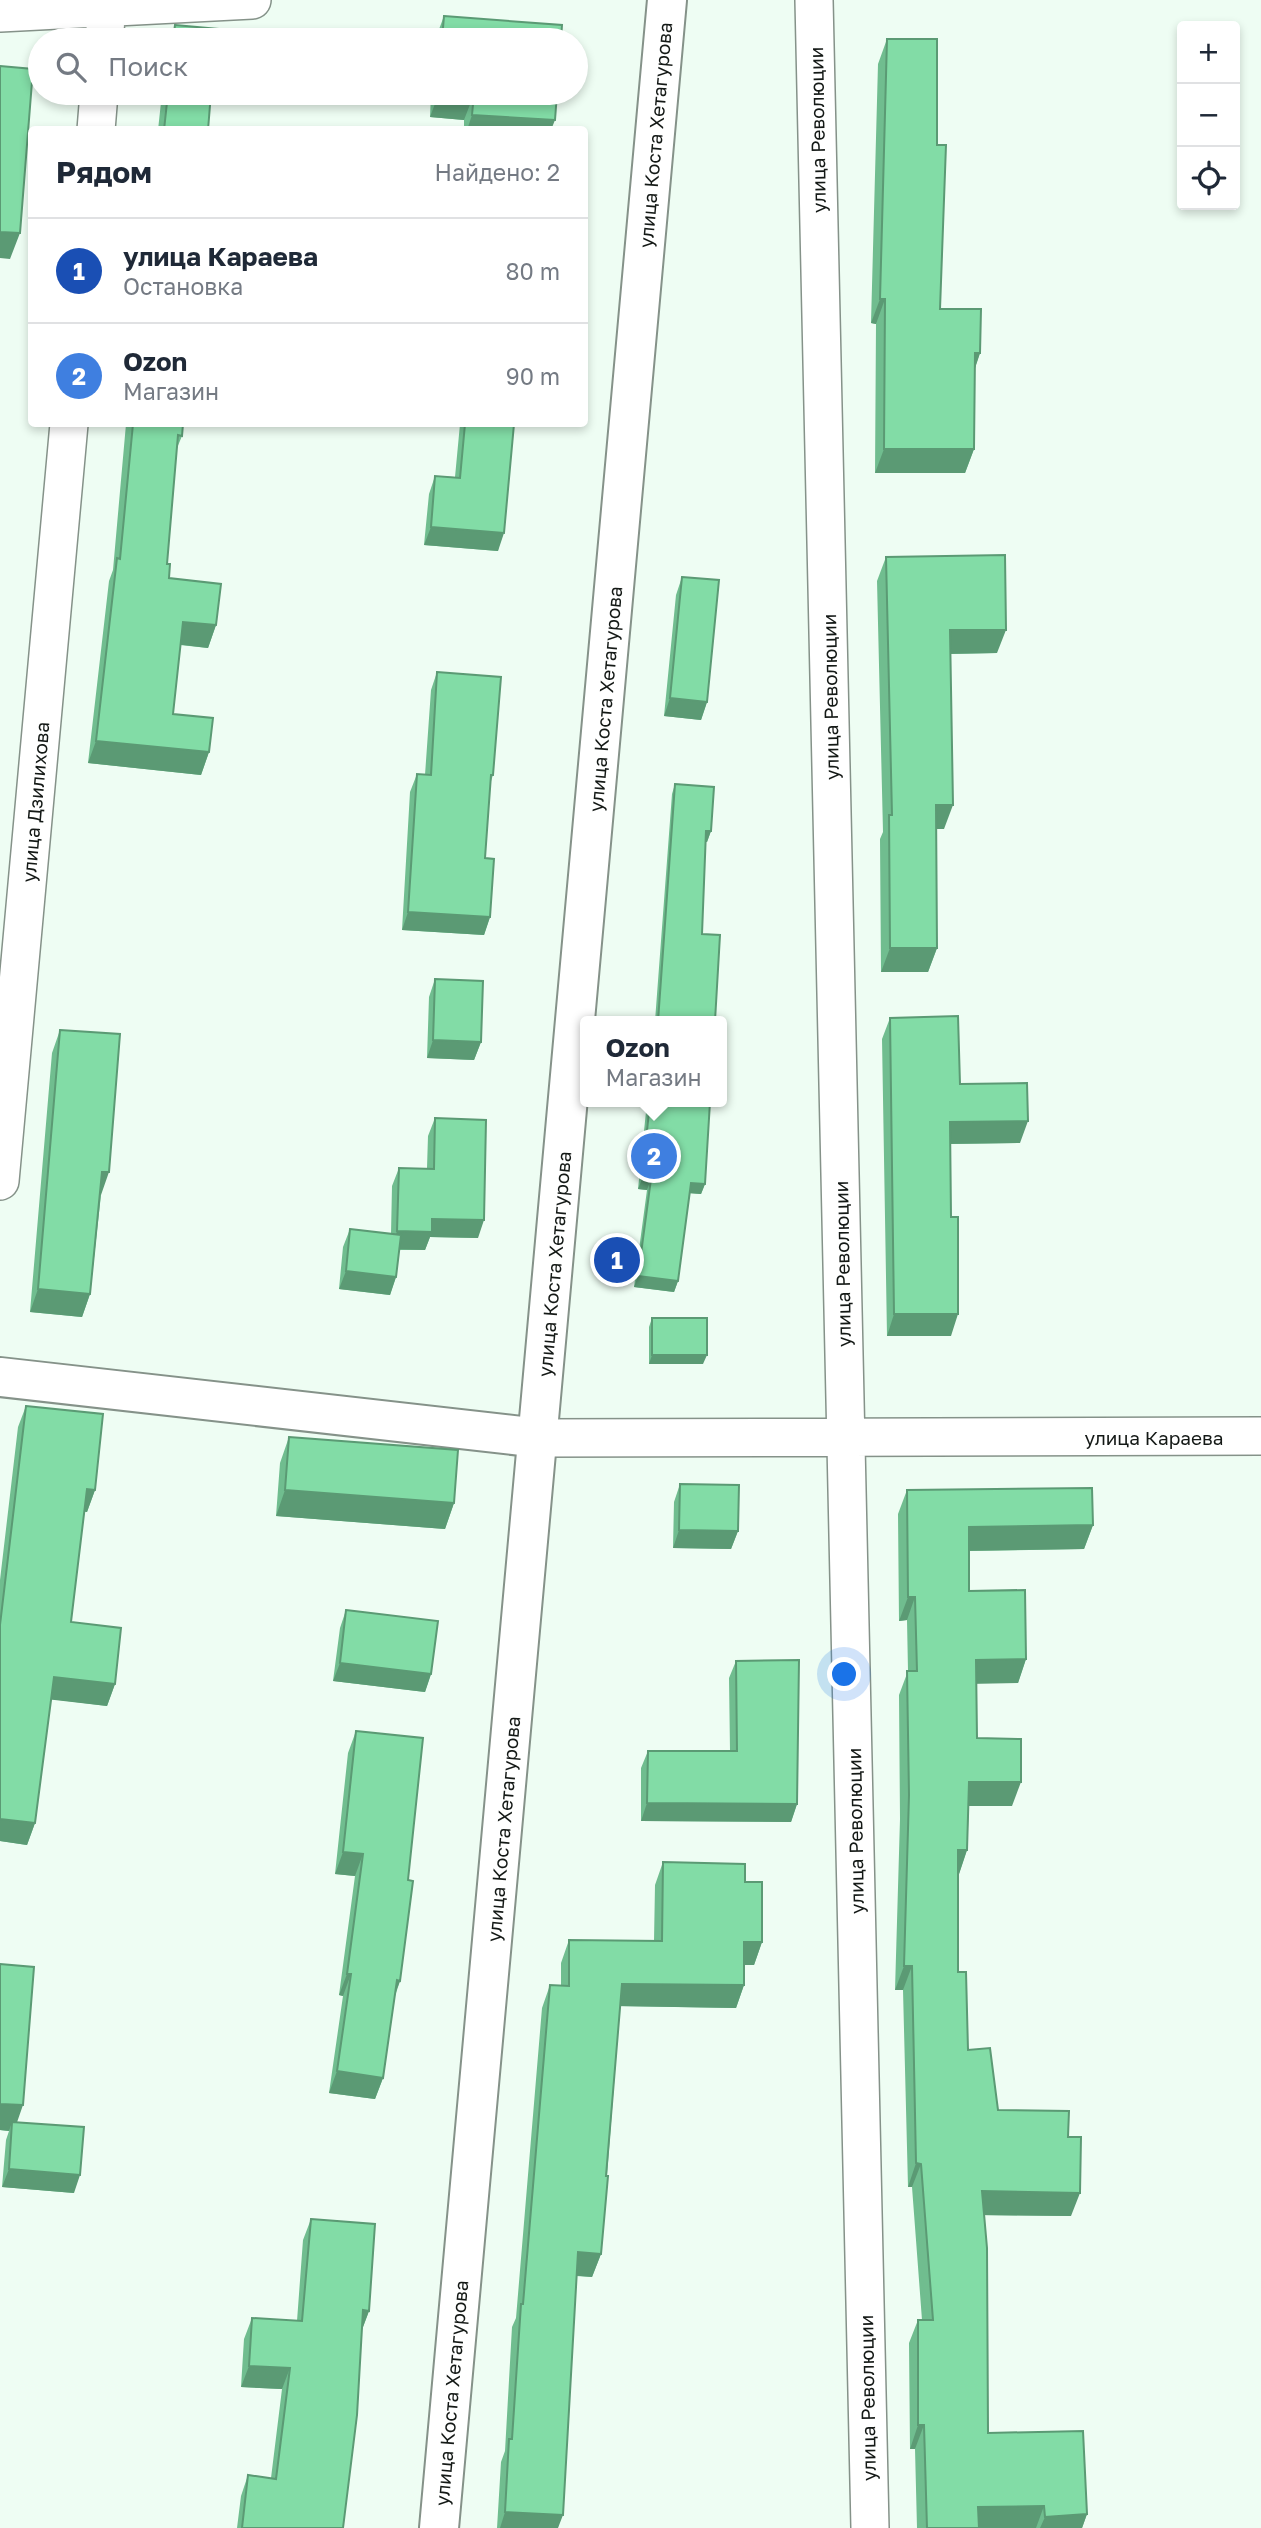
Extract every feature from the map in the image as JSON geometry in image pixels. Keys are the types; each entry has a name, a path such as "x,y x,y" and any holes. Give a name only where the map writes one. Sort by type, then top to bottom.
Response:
{"main road":[{"name":"улица Коста Хетагурова","path":"439,2528 667,0"},
{"name":"улица Караева","path":"0,1377 539,1438"}],"street":[{"path":"0,13 106,24 252,0"},
{"path":"813,0 822,0"},
{"name":"улица Революции","path":"813,0 870,2528"},
{"path":"96,126 99,105"},
{"name":"улица Дзилихова","path":"0,1181 69,427"},
{"name":"улица Караева","path":"539,1438 1261,1436"}],"building":[{"path":"444,16 562,25 562,28 443,28"},
{"path":"175,25 207,28 175,28"},
{"path":"887,39 937,39 937,145 946,145 940,309 981,309 980,353 975,353 974,449 884,449 885,299 880,299"},
{"path":"0,66 28,69 28,105 30,105 20,233 0,232"},
{"path":"167,105 210,105 208,126 164,126"},
{"path":"473,105 556,105 555,120 472,115"},
{"path":"133,427 183,427 182,436 178,435 167,564 170,564 169,578 221,584 216,625 183,622 173,714 213,718 209,752 96,741 117,558 120,559"},
{"path":"465,427 514,427 504,533 431,527 435,476 460,478"},
{"path":"1005,555 1006,630 950,630 953,805 936,805 937,948 890,948 889,815 892,815 886,557"},
{"path":"682,577 719,580 707,702 670,698"},
{"path":"437,672 501,677 485,858 494,859 490,917 408,912 417,774 431,775"},
{"path":"675,784 714,787 711,831 706,831 702,934 720,935 715,1016 658,1016"},
{"path":"435,979 483,981 481,1042 433,1040"},
{"path":"958,1016 960,1084 1027,1083 1028,1121 950,1122 951,1217 958,1217 958,1314 894,1314 890,1018"},
{"path":"60,1030 120,1034 109,1172 102,1172 90,1294 38,1289"},
{"path":"649,1107 710,1107 705,1184 691,1183 678,1281 638,1276 651,1179 642,1179"},
{"path":"435,1118 486,1120 484,1220 432,1219 432,1232 397,1231 399,1168 434,1169"},
{"path":"350,1229 401,1235 396,1277 346,1271"},
{"path":"652,1318 707,1318 707,1355 652,1355"},
{"path":"26,1406 103,1414 95,1490 87,1489 71,1622 121,1628 115,1684 54,1677 35,1823 0,1819 0,1625"},
{"path":"289,1437 458,1450 454,1503 285,1490"},
{"path":"680,1484 739,1485 738,1531 679,1530"},
{"path":"1092,1488 1093,1525 969,1527 969,1591 1025,1590 1026,1659 976,1660 977,1738 1021,1739 1021,1782 969,1782 967,1850 958,1850 958,1972 966,1972 968,2050 990,2048 998,2110 1069,2111 1068,2137 1081,2137 1080,2193 982,2191 987,2248 988,2433 1083,2431 1087,2514 1045,2517 1044,2506 978,2507 979,2528 927,2528 924,2425 918,2425 918,2320 933,2320 921,2164 916,2163 912,1966 904,1966 909,1795 907,1671 917,1671 915,1597 908,1597 907,1490"},
{"path":"346,1610 438,1621 431,1674 340,1663"},
{"path":"799,1660 797,1804 647,1803 648,1751 737,1751 736,1661"},
{"path":"356,1731 423,1738 408,1880 413,1881 400,1981 397,1980 383,2078 337,2071 351,1974 347,1974 363,1854 343,1852"},
{"path":"663,1862 745,1864 745,1882 762,1882 762,1942 744,1942 744,1985 622,1984 601,2254 578,2252 563,2515 505,2512 509,2439 512,2439 521,2304 550,1985 569,1986 569,1940 662,1941"},
{"path":"0,1964 34,1967 23,2105 0,2104"},
{"path":"12,2122 84,2127 80,2175 9,2169"},
{"path":"311,2219 375,2224 369,2311 363,2310 357,2415 343,2528 242,2528 248,2475 276,2479 290,2368 249,2366 252,2318 302,2321"}],"place":[{"name":"Ozon","path":"654,1156"},
{"name":"улица Караева","path":"617,1260"}]}
